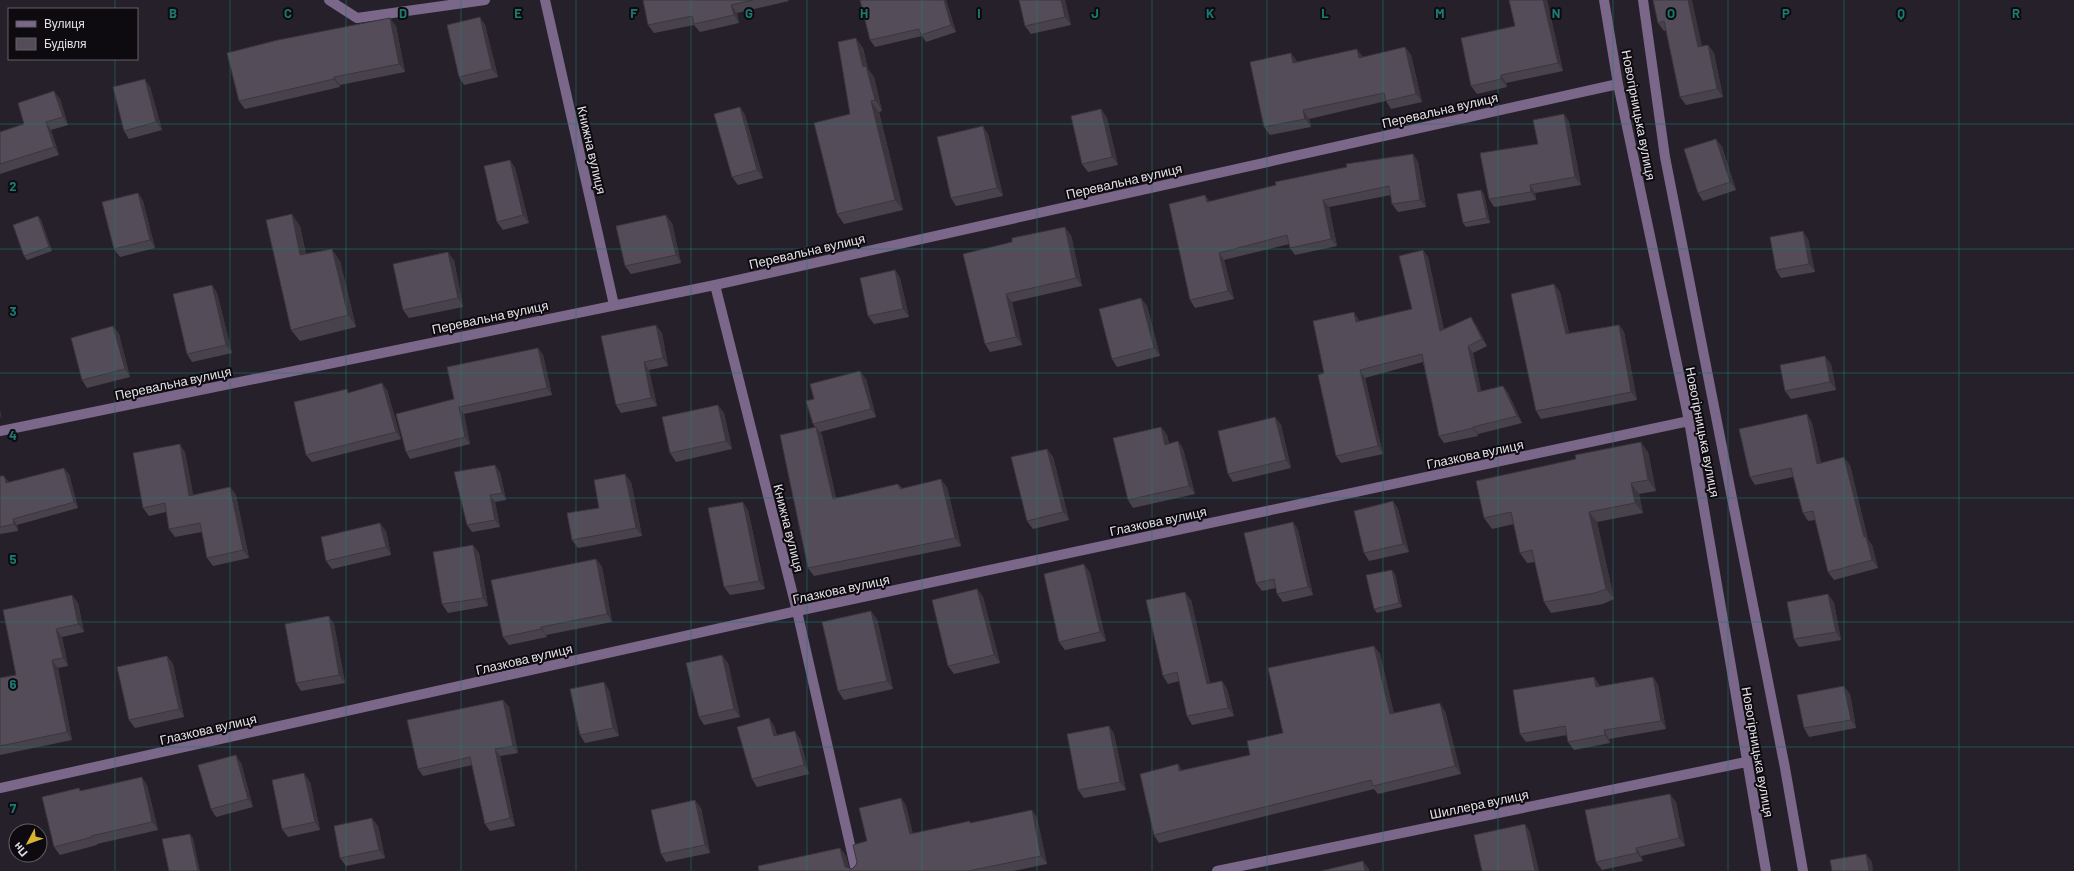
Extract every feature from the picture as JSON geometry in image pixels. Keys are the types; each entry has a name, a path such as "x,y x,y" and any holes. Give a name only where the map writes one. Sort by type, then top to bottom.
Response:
{"street":[{"path":"329,0 357,18 485,0"},
{"name":"Книжна вулиця","path":"545,0 614,305"},
{"name":"Новогірницька вулиця","path":"1604,0 1618,84 1689,422 1746,762 1766,871"},
{"name":"Новогірницька вулиця","path":"1644,0 1665,157 1781,745 1803,871"},
{"name":"Перевальна вулиця","path":"0,432 715,285 1618,84"},
{"name":"Книжна вулиця","path":"715,285 797,612 856,871"},
{"name":"Глазкова вулиця","path":"0,788 797,612 1689,422"},
{"name":"Шиллера вулиця","path":"1217,871 1746,762"}],"building":[{"path":"643,0 753,0 731,5 734,15 694,24 692,16 648,25"},
{"path":"860,0 944,0 951,25 921,35 919,29 870,40"},
{"path":"1019,0 1061,0 1065,17 1025,26"},
{"path":"1509,0 1543,0 1558,63 1501,75 1501,79 1471,86 1461,38 1515,26"},
{"path":"1653,0 1688,0 1698,47 1708,45 1717,89 1680,97 1664,21 1658,23"},
{"path":"480,17 492,69 459,77 447,25"},
{"path":"390,18 399,64 334,77 334,79 239,101 227,53 278,40"},
{"path":"856,38 863,67 866,66 875,100 871,101 895,200 837,214 814,123 850,114 838,42"},
{"path":"1405,47 1416,94 1386,101 1384,93 1303,110 1305,119 1264,127 1250,62 1291,53 1293,63 1357,49 1359,58"},
{"path":"145,79 156,122 124,131 113,87"},
{"path":"54,91 63,117 46,122 54,147 0,164 0,132 24,124 18,103"},
{"path":"740,107 757,170 732,177 714,114"},
{"path":"1101,109 1112,157 1082,164 1071,116"},
{"path":"1564,114 1575,177 1530,185 1531,192 1489,199 1480,153 1538,144 1533,120"},
{"path":"983,126 997,188 951,198 937,137"},
{"path":"1716,139 1730,182 1698,193 1684,149"},
{"path":"1413,154 1420,200 1392,204 1389,186 1323,200 1331,239 1290,248 1287,235 1219,253 1228,291 1190,300 1169,204 1205,195 1207,202 1276,185 1275,182 1347,167 1346,164"},
{"path":"510,160 523,215 497,222 484,166"},
{"path":"1481,190 1487,218 1463,223 1457,194"},
{"path":"138,193 150,240 114,249 102,202"},
{"path":"292,214 300,255 332,249 348,315 291,330 266,220"},
{"path":"666,215 676,255 625,266 616,226"},
{"path":"38,216 49,247 24,256 13,225"},
{"path":"1065,227 1076,278 1006,294 1016,337 985,344 963,254 1012,242 1012,238"},
{"path":"1803,231 1809,264 1776,270 1770,237"},
{"path":"1423,250 1440,331 1471,317 1482,339 1468,346 1478,392 1503,386 1517,416 1439,436 1422,354 1360,370 1378,446 1336,456 1318,375 1324,373 1313,321 1354,312 1356,322 1412,309 1399,256"},
{"path":"448,252 458,298 403,310 393,264"},
{"path":"895,270 903,309 868,316 860,278"},
{"path":"1554,284 1566,334 1619,325 1631,392 1536,411 1511,294"},
{"path":"212,285 226,345 187,354 173,294"},
{"path":"1141,298 1154,348 1112,359 1099,309"},
{"path":"656,325 663,358 644,362 651,398 616,405 601,336"},
{"path":"113,326 125,369 82,380 71,338"},
{"path":"538,348 547,388 459,407 465,437 406,452 396,414 454,399 447,367"},
{"path":"1825,356 1830,382 1785,391 1780,365"},
{"path":"860,371 871,409 813,424 806,401 814,399 810,384"},
{"path":"382,383 396,432 306,455 294,402 347,389 348,393"},
{"path":"718,405 726,441 670,453 662,417"},
{"path":"1807,414 1817,464 1844,457 1864,537 1866,537 1872,560 1828,572 1813,511 1803,513 1791,468 1750,477 1739,429"},
{"path":"1275,417 1286,460 1228,474 1218,431"},
{"path":"816,427 833,499 898,484 900,489 941,479 955,538 808,568 780,435"},
{"path":"1161,427 1165,445 1178,441 1189,486 1128,500 1113,438"},
{"path":"1641,442 1648,480 1631,483 1635,503 1589,512 1606,589 1595,593 1544,602 1532,550 1520,553 1511,512 1484,518 1476,481 1576,459 1575,455"},
{"path":"180,444 189,496 230,487 243,550 207,558 200,523 169,529 165,503 143,508 133,453"},
{"path":"1047,449 1063,512 1027,521 1011,457"},
{"path":"495,465 502,493 490,495 495,520 467,525 454,472"},
{"path":"64,468 74,502 13,519 14,524 0,527 0,476 4,476 6,483"},
{"path":"625,474 636,528 572,540 567,513 599,508 594,480"},
{"path":"1393,501 1403,544 1364,553 1354,511"},
{"path":"743,502 759,581 724,587 708,508"},
{"path":"1293,522 1308,587 1277,594 1274,579 1256,583 1244,533"},
{"path":"380,523 386,547 326,561 321,537"},
{"path":"473,545 483,598 442,604 433,552"},
{"path":"596,559 607,614 541,627 541,629 503,637 491,580"},
{"path":"1084,564 1100,632 1059,642 1044,574"},
{"path":"1392,570 1399,603 1374,609 1366,575"},
{"path":"977,589 994,655 948,666 932,600"},
{"path":"1185,592 1207,684 1222,681 1228,708 1187,716 1177,672 1163,676 1146,600"},
{"path":"1828,594 1836,632 1794,639 1787,602"},
{"path":"72,595 78,624 56,629 63,658 52,660 67,732 0,746 0,678 16,675 3,610"},
{"path":"871,611 887,681 838,691 822,622"},
{"path":"329,616 339,675 296,683 285,624"},
{"path":"1374,646 1390,714 1440,703 1455,766 1373,786 1371,780 1154,835 1140,774 1178,764 1179,771 1250,755 1247,741 1283,733 1268,668"},
{"path":"722,655 734,709 699,717 686,663"},
{"path":"167,656 179,709 129,720 117,667"},
{"path":"1594,677 1596,687 1653,677 1661,721 1604,730 1605,735 1568,742 1565,726 1520,734 1513,690"},
{"path":"604,682 613,728 580,735 570,689"},
{"path":"1844,686 1851,720 1804,728 1797,695"},
{"path":"503,700 513,746 495,749 510,818 485,824 470,757 418,769 407,720"},
{"path":"769,718 774,736 795,731 804,765 752,779 737,727"},
{"path":"1109,726 1120,782 1078,790 1067,734"},
{"path":"236,755 248,799 211,809 198,765"},
{"path":"304,773 315,822 282,829 272,780"},
{"path":"142,777 152,822 91,836 92,837 54,847 42,797 79,788 80,791"},
{"path":"1670,794 1679,838 1636,848 1637,853 1596,862 1585,810"},
{"path":"901,798 910,834 1032,810 1041,856 968,871 759,871 758,866 840,848 845,867 852,869 857,862 853,845 867,841 859,808"},
{"path":"695,800 705,845 661,854 651,810"},
{"path":"372,818 379,850 340,858 334,826"},
{"path":"1525,824 1535,871 1482,871 1474,835"},
{"path":"190,834 198,871 169,871 162,839"},
{"path":"1866,854 1869,871 1832,871 1830,860"},
{"path":"1363,861 1365,871 1321,871"}]}
